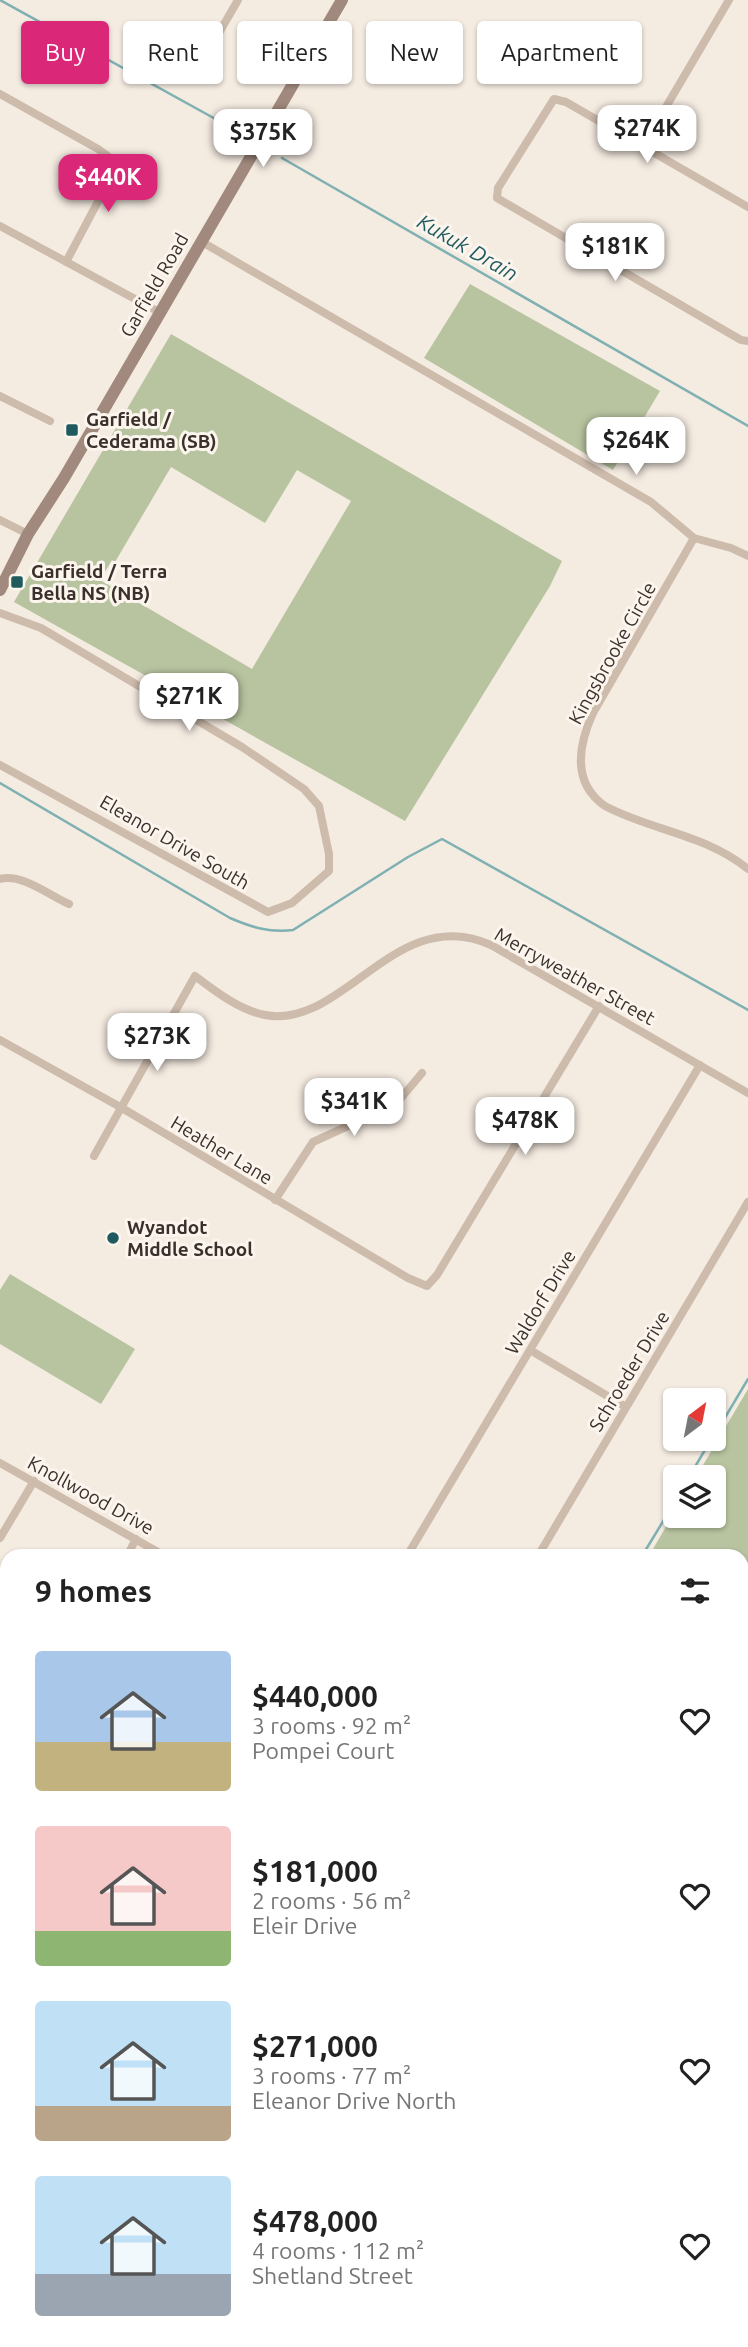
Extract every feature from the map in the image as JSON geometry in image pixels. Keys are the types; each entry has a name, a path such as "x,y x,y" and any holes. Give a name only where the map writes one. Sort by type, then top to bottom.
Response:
{"main road":[{"name":"Garfield Road","path":"0,590 28,534 64,478 342,0"}],"street":[{"path":"223,26 238,0"},
{"path":"643,146 729,0"},
{"path":"0,94 99,149 113,160 112,175 66,262"},
{"path":"748,207 566,102 554,99 498,188 497,198 748,341"},
{"path":"0,226 159,312"},
{"path":"202,242 661,509 694,538 731,548 748,556"},
{"path":"0,396 50,421"},
{"path":"0,520 28,534"},
{"name":"Kingsbrooke Circle","path":"694,538 593,713 581,748 582,775 595,799 605,806 712,845 748,869"},
{"name":"Eleanor Drive South","path":"0,613 41,628 242,747 304,789 319,806 329,854 329,871 292,903 268,912 0,765"},
{"path":"0,878 6,877 31,884 69,904"},
{"name":"Merryweather Street","path":"122,1108 195,976 255,1013 281,1017 304,1011 324,1000 408,946 427,938 445,936 491,945 748,1093"},
{"name":"Heather Lane","path":"0,1040 427,1286 437,1275 598,1006"},
{"name":"Waldorf Drive","path":"411,1549 700,1065"},
{"path":"275,1200 313,1142 396,1104 422,1073"},
{"path":"94,1156 122,1108"},
{"name":"Schroeder Drive","path":"542,1549 748,1202"},
{"path":"530,1350 626,1407"},
{"name":"Knollwood Drive","path":"0,1462 154,1549"},
{"path":"0,1538 34,1481"},
{"path":"131,1549 136,1539"}],"green space":[{"path":"470,284 660,391 613,470 424,358"},
{"path":"171,334 562,561 550,586 405,821 14,602","holes":["171,467 265,523 297,470 351,501 252,669 100,580 112,560 115,562"]},
{"path":"10,1274 135,1349 101,1404 0,1344 0,1290"},
{"path":"748,1389 748,1549 653,1549 665,1528 726,1528 726,1465 703,1465 711,1451 726,1451 726,1426"}],"waterway":[{"name":"Kukuk Drain","path":"0,0 239,132"},
{"name":"Kukuk Drain","path":"282,158 748,426"},
{"path":"0,783 230,918 268,930 293,930 408,857 442,839 748,1010"},
{"name":"Kukuk Drain","path":"726,1416 748,1379"},
{"name":"Kukuk Drain","path":"696,1465 704,1451"},
{"name":"Kukuk Drain","path":"646,1549 663,1521"}],"place":[{"name":"Garfield / Cederama (SB)","path":"72,430"},
{"name":"Garfield / Terra Bella NS (NB)","path":"17,582"},
{"name":"Wyandot Middle School","path":"113,1238"}]}
